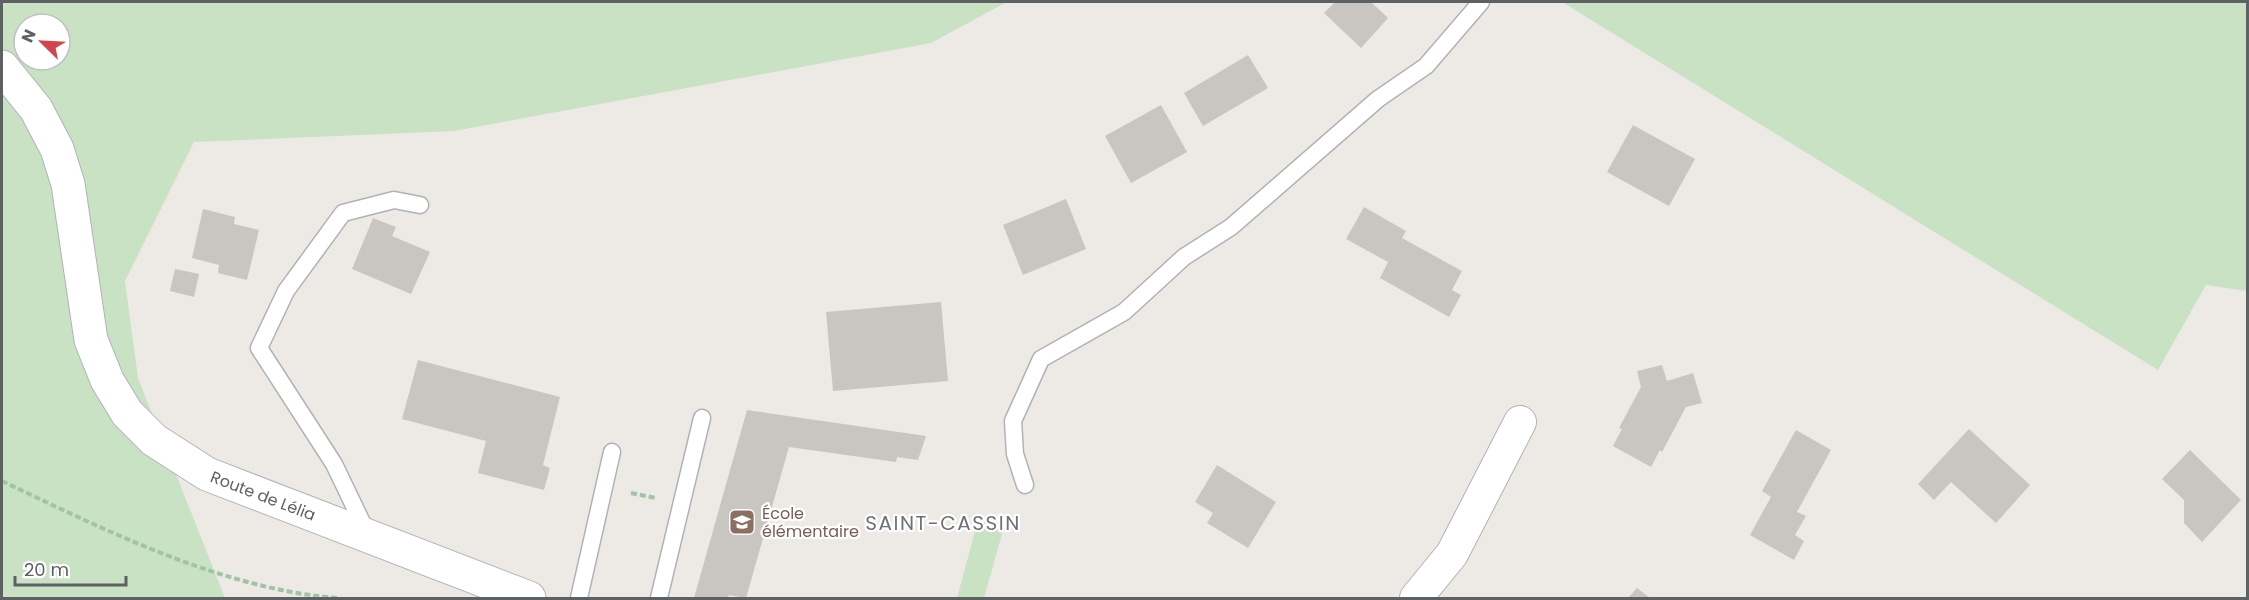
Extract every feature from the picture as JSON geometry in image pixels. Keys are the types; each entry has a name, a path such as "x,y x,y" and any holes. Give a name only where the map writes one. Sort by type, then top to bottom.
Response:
{"street":[{"name":"Route de Lélia","path":"2,66 36,109 57,149 68,184 91,340 107,380 127,413 154,440 207,474 529,598"},
{"path":"1416,598 1452,554 1520,422"}],"lane":[{"path":"1025,485 1015,454 1013,421 1041,359 1124,312 1184,257 1231,227 1378,99 1426,66 1481,2"},
{"path":"368,536 334,464 259,348 286,291 343,213 394,200 420,206"},
{"path":"659,598 702,418"},
{"path":"579,598 612,452"}],"path":[{"path":"2,482 57,509 239,581 311,596 337,598"},
{"path":"604,486 682,504"}],"green space":[{"path":"2,2 1007,2 931,43 454,131 194,142 125,281 138,378 225,598 2,598"},
{"path":"1562,2 2247,2 2247,291 2206,285 2158,370"},
{"path":"978,520 1004,527 984,598 957,598"}],"building":[{"path":"1335,2 1371,2 1388,18 1361,48 1324,13"},
{"path":"1248,55 1268,88 1203,126 1184,93"},
{"path":"1161,105 1187,152 1131,183 1105,136"},
{"path":"1633,125 1695,159 1669,206 1607,172"},
{"path":"1066,199 1086,249 1023,275 1003,225"},
{"path":"1364,207 1406,231 1402,238 1462,271 1452,290 1461,295 1449,317 1380,278 1388,262 1346,239"},
{"path":"203,209 235,217 234,224 259,230 247,280 218,273 219,265 192,258"},
{"path":"373,218 396,227 392,236 430,252 411,294 352,269"},
{"path":"175,269 199,274 194,297 170,291"},
{"path":"941,302 948,381 833,391 826,312"},
{"path":"418,360 560,397 543,465 550,468 544,490 478,473 486,441 402,419"},
{"path":"1662,365 1667,381 1693,373 1702,403 1686,407 1662,452 1660,450 1651,467 1613,446 1622,429 1619,428 1641,387 1637,371"},
{"name":"École élémentaire","path":"747,410 926,436 918,460 897,457 896,462 789,447 746,598 729,595 728,598 694,598"},
{"path":"1969,429 2030,485 1996,523 1951,482 1934,500 1918,484"},
{"path":"1796,430 1831,450 1797,512 1806,516 1795,535 1804,541 1794,560 1750,535 1771,497 1762,491"},
{"path":"2190,450 2241,500 2202,542 2184,523 2184,500 2162,479"},
{"path":"1217,465 1276,502 1248,548 1207,523 1213,513 1195,502"},
{"path":"1637,588 1650,598 1628,598"}],"place":[{"name":"École élémentaire","path":"742,522"}],"district":[{"name":"SAINT-CASSIN","path":"943,523"}]}
